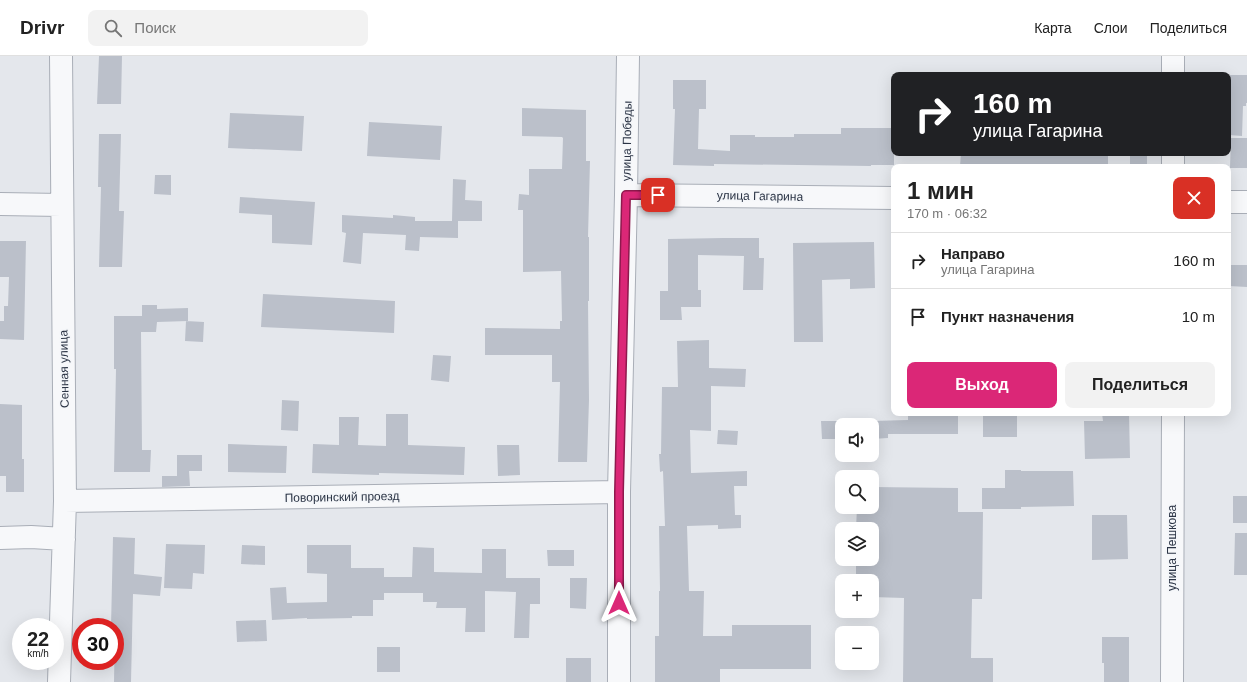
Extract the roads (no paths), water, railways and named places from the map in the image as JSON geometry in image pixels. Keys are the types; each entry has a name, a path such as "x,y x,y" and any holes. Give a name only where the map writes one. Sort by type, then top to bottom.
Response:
{"street":[{"name":"Сенная улица","path":"59,682 65,501 61,205 61,56"},
{"name":"улица Победы","path":"619,682 619,492 628,56"},
{"path":"1173,56 1173,72"},
{"name":"улица Гагарина","path":"626,195 891,198"},
{"path":"1231,202 1247,202"},
{"path":"0,204 61,205"},
{"name":"улица Пешкова","path":"1172,682 1173,416"},
{"name":"Поворинский проезд","path":"65,501 619,492"},
{"path":"0,538 32,537 64,540"}]}
